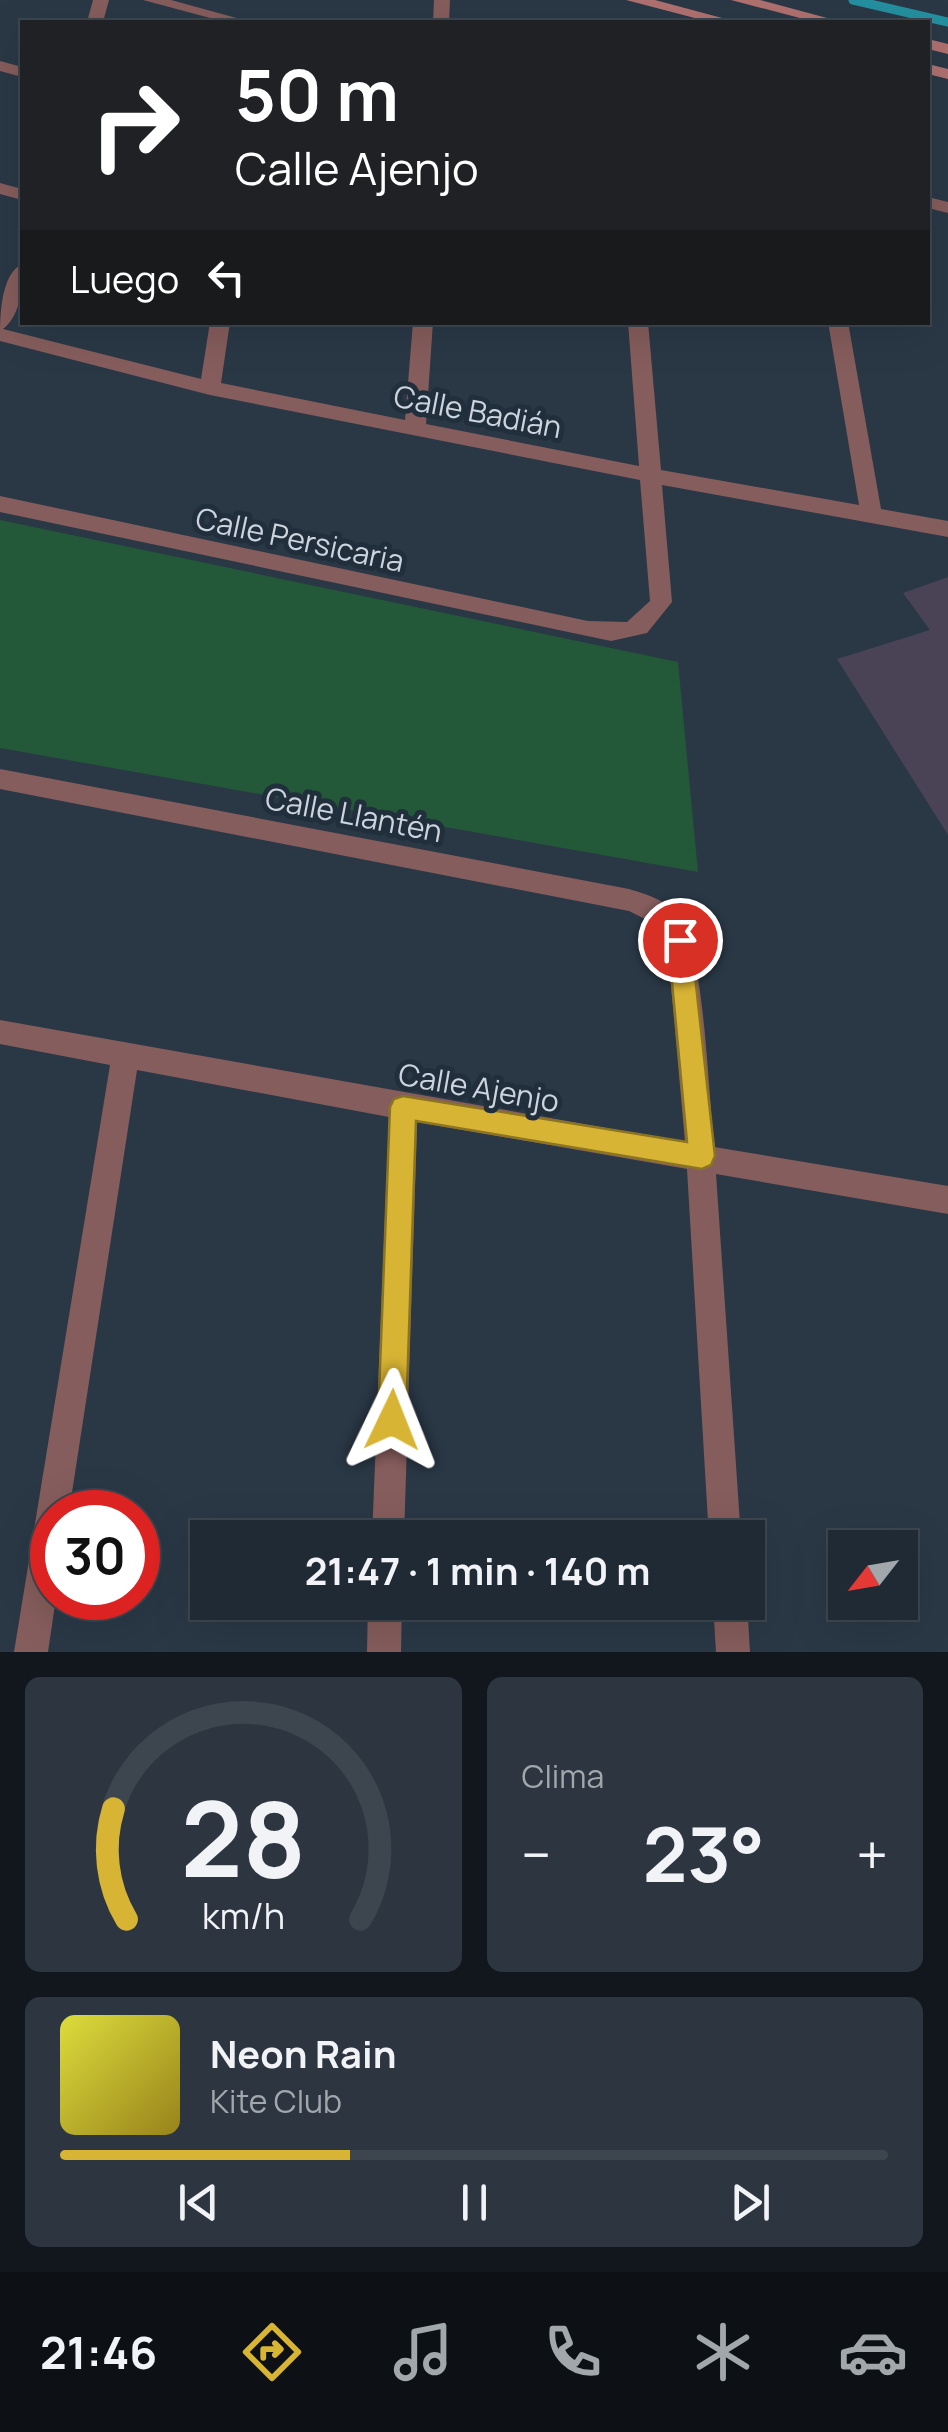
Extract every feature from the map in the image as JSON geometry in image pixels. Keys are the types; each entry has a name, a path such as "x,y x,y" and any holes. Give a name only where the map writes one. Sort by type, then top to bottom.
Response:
{"main road":[{"path":"634,0 721,20"},
{"path":"739,0 825,20"}],"street":[{"path":"151,0 234,20"},
{"path":"0,324 20,275"},
{"path":"210,388 220,325"},
{"path":"414,429 422,325"},
{"path":"638,325 650,475"},
{"path":"839,325 871,514"},
{"name":"Calle Badián","path":"0,335 210,388 948,529"},
{"name":"Calle Persicaria","path":"0,504 617,634 639,630 661,602 650,475"},
{"name":"Calle Llantén","path":"0,779 630,900 655,908 670,920 680,940 702,1156"},
{"name":"Calle Ajenjo","path":"0,1032 403,1107 948,1200"},
{"path":"57,1490 125,1056"},
{"path":"389,1520 403,1107"},
{"path":"702,1156 725,1520"},
{"path":"31,1652 36,1620"},
{"path":"384,1652 385,1620"},
{"path":"731,1620 733,1652"}],"green space":[{"path":"0,520 678,662 698,872 0,748"}],"building":[{"path":"948,577 948,835 837,659 930,630 903,593"}],"waterway":[{"path":"853,0 948,22"}],"route":[{"path":"392,1420 403,1107 702,1156 680,940"}]}
